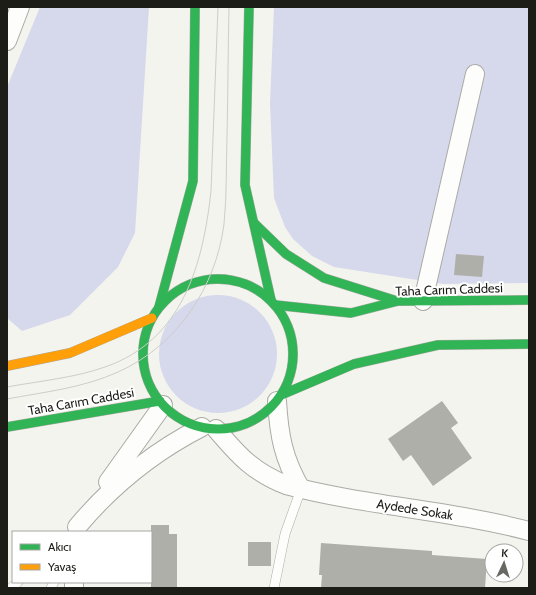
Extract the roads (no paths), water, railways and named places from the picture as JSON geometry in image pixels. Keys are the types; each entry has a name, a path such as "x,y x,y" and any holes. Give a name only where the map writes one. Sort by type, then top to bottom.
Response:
{"main road":[{"path":"159,307 177,245 193,181 194,7"},
{"path":"249,7 245,185 273,302"},
{"path":"254,223 286,254 324,278 398,301"},
{"path":"279,398 290,376 294,349 287,322 273,302 247,284 234,280 218,278 193,283 180,288 159,307 146,331 143,358 150,385 162,403 177,416 189,423 209,428 244,424 256,419 279,398 354,364 438,345 529,344"},
{"name":"Taha Carım Caddesi","path":"273,302 295,308 351,313 398,301 529,300"},
{"path":"7,366 70,353 152,318"},
{"name":"Taha Carım Caddesi","path":"7,427 162,403"}],"street":[{"path":"7,41 20,7"},
{"path":"423,301 475,74"},
{"path":"279,398 281,443 292,474 301,489"},
{"path":"75,531 162,403"},
{"path":"75,531 107,493 141,464 181,438 209,428"},
{"name":"Aydede Sokak","path":"209,428 259,472 272,479 301,489 410,510 497,522 529,531"}],"lane":[{"path":"274,588 285,534 301,489"}],"tram line":[{"path":"7,387 93,371 132,355 153,338 171,319 184,296 195,272 202,246 211,191 218,7"},
{"path":"7,399 63,389 91,382 118,372 139,361 158,347 175,330 190,312 203,292 220,247 224,224 226,191 229,7"}]}
